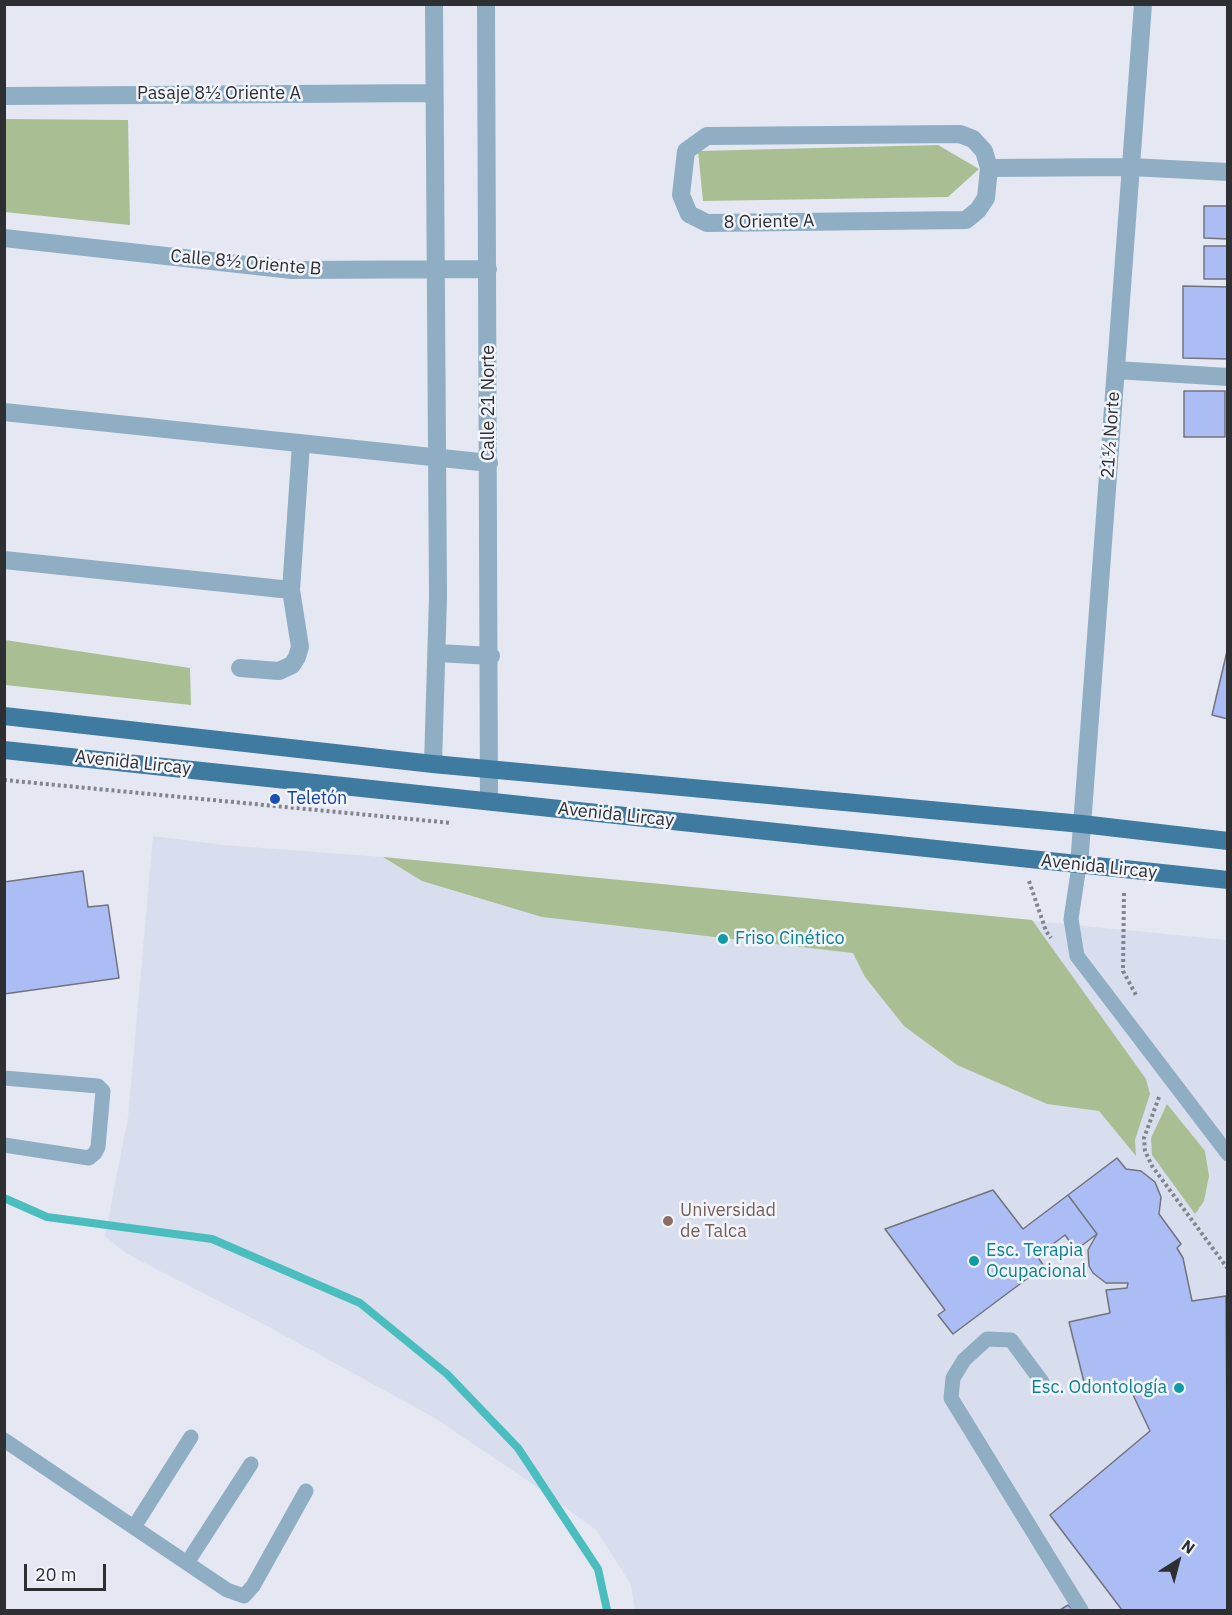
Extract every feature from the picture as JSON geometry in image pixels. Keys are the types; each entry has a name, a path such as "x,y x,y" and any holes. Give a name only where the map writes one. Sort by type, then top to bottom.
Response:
{"main road":[{"name":"Avenida Lircay","path":"4,716 433,764 1082,824 1227,841"},
{"name":"Avenida Lircay","path":"4,750 1227,880"}],"street":[{"path":"433,764 438,653 434,4"},
{"name":"Calle 21 Norte","path":"486,4 491,656 489,801"},
{"name":"21½ Norte","path":"1079,866 1143,4"},
{"name":"Pasaje 8½ Oriente A","path":"4,96 434,93"},
{"name":"8 Oriente A","path":"960,135 973,139 984,151 989,168 986,198 978,210 966,220 708,223 689,214 681,195 686,151 707,136 960,135"},
{"path":"989,168 1131,167 1227,172"},
{"name":"Calle 8½ Oriente B","path":"4,238 292,270 488,269"},
{"path":"1116,370 1227,377"},
{"path":"4,412 302,444 435,455 489,463"},
{"path":"240,668 279,671 292,665 300,647 291,590 302,444"},
{"path":"4,560 291,590"},
{"path":"438,653 491,656"}],"lane":[{"path":"1079,866 1071,919 1077,956 1227,1154"},
{"path":"4,1078 98,1086 103,1091 98,1147 95,1153 88,1158 4,1145"},
{"path":"1042,1382 1011,1340 987,1339 964,1359 953,1378 951,1398 1081,1611"},
{"path":"134,1527 191,1437"},
{"path":"4,1440 227,1590 244,1596 253,1586 306,1491"},
{"path":"187,1563 251,1464"}],"path":[{"path":"1029,880 1046,931 1053,940"},
{"path":"1124,892 1123,971 1139,999"},
{"path":"1156,1090 1159,1100 1144,1138 1145,1151 1152,1166 1227,1269"}],"shaded area":[{"name":"Universidad de Talca","path":"153,836 224,845 383,857 1227,940 1227,1610 635,1610 631,1585 596,1530 537,1487 433,1417 269,1327 127,1254 105,1236 128,1117"}],"green space":[{"path":"5,119 128,120 130,225 5,212"},
{"path":"938,145 979,169 948,197 703,201 698,151"},
{"path":"5,640 190,668 191,705 5,685"},
{"path":"383,857 1032,920 1146,1079 1150,1094 1135,1140 1136,1156 1099,1111 1047,1104 957,1065 904,1026 865,977 853,953 542,917 422,881"},
{"path":"1167,1104 1205,1151 1209,1176 1204,1201 1195,1214 1152,1155 1151,1138"}],"building":[{"path":"1204,206 1228,206 1228,239 1204,238"},
{"path":"1204,246 1228,246 1228,279 1204,279"},
{"path":"1183,286 1228,287 1228,359 1183,358"},
{"path":"1184,391 1225,391 1225,437 1184,437"},
{"path":"1228,647 1228,719 1212,715"},
{"path":"83,871 88,907 108,905 119,978 4,994 4,882"},
{"name":"Esc. Odontología","path":"1117,1158 1126,1169 1141,1171 1155,1182 1161,1197 1159,1214 1181,1244 1177,1248 1183,1258 1192,1301 1226,1296 1228,1610 1122,1610 1050,1515 1150,1431 1127,1382 1087,1394 1069,1322 1110,1313 1106,1290 1127,1288 1128,1283 1106,1283 1093,1273 1089,1266 1088,1250 1097,1234 1068,1195"},
{"name":"Esc. Terapia Ocupacional","path":"993,1190 1023,1229 1068,1195 1097,1234 1076,1250 1065,1235 1037,1256 1044,1266 953,1334 938,1315 945,1310 885,1229"},
{"path":"1068,1605 1073,1610 1060,1610"}],"waterway":[{"path":"4,1198 47,1217 212,1239 360,1303 447,1374 518,1448 598,1569 607,1610"}],"place":[{"name":"Teletón","path":"275,799"},
{"name":"Friso Cinético","path":"723,939"},
{"name":"Universidad de Talca","path":"668,1221"},
{"name":"Esc. Terapia Ocupacional","path":"974,1261"},
{"name":"Esc. Odontología","path":"1179,1388"}]}
